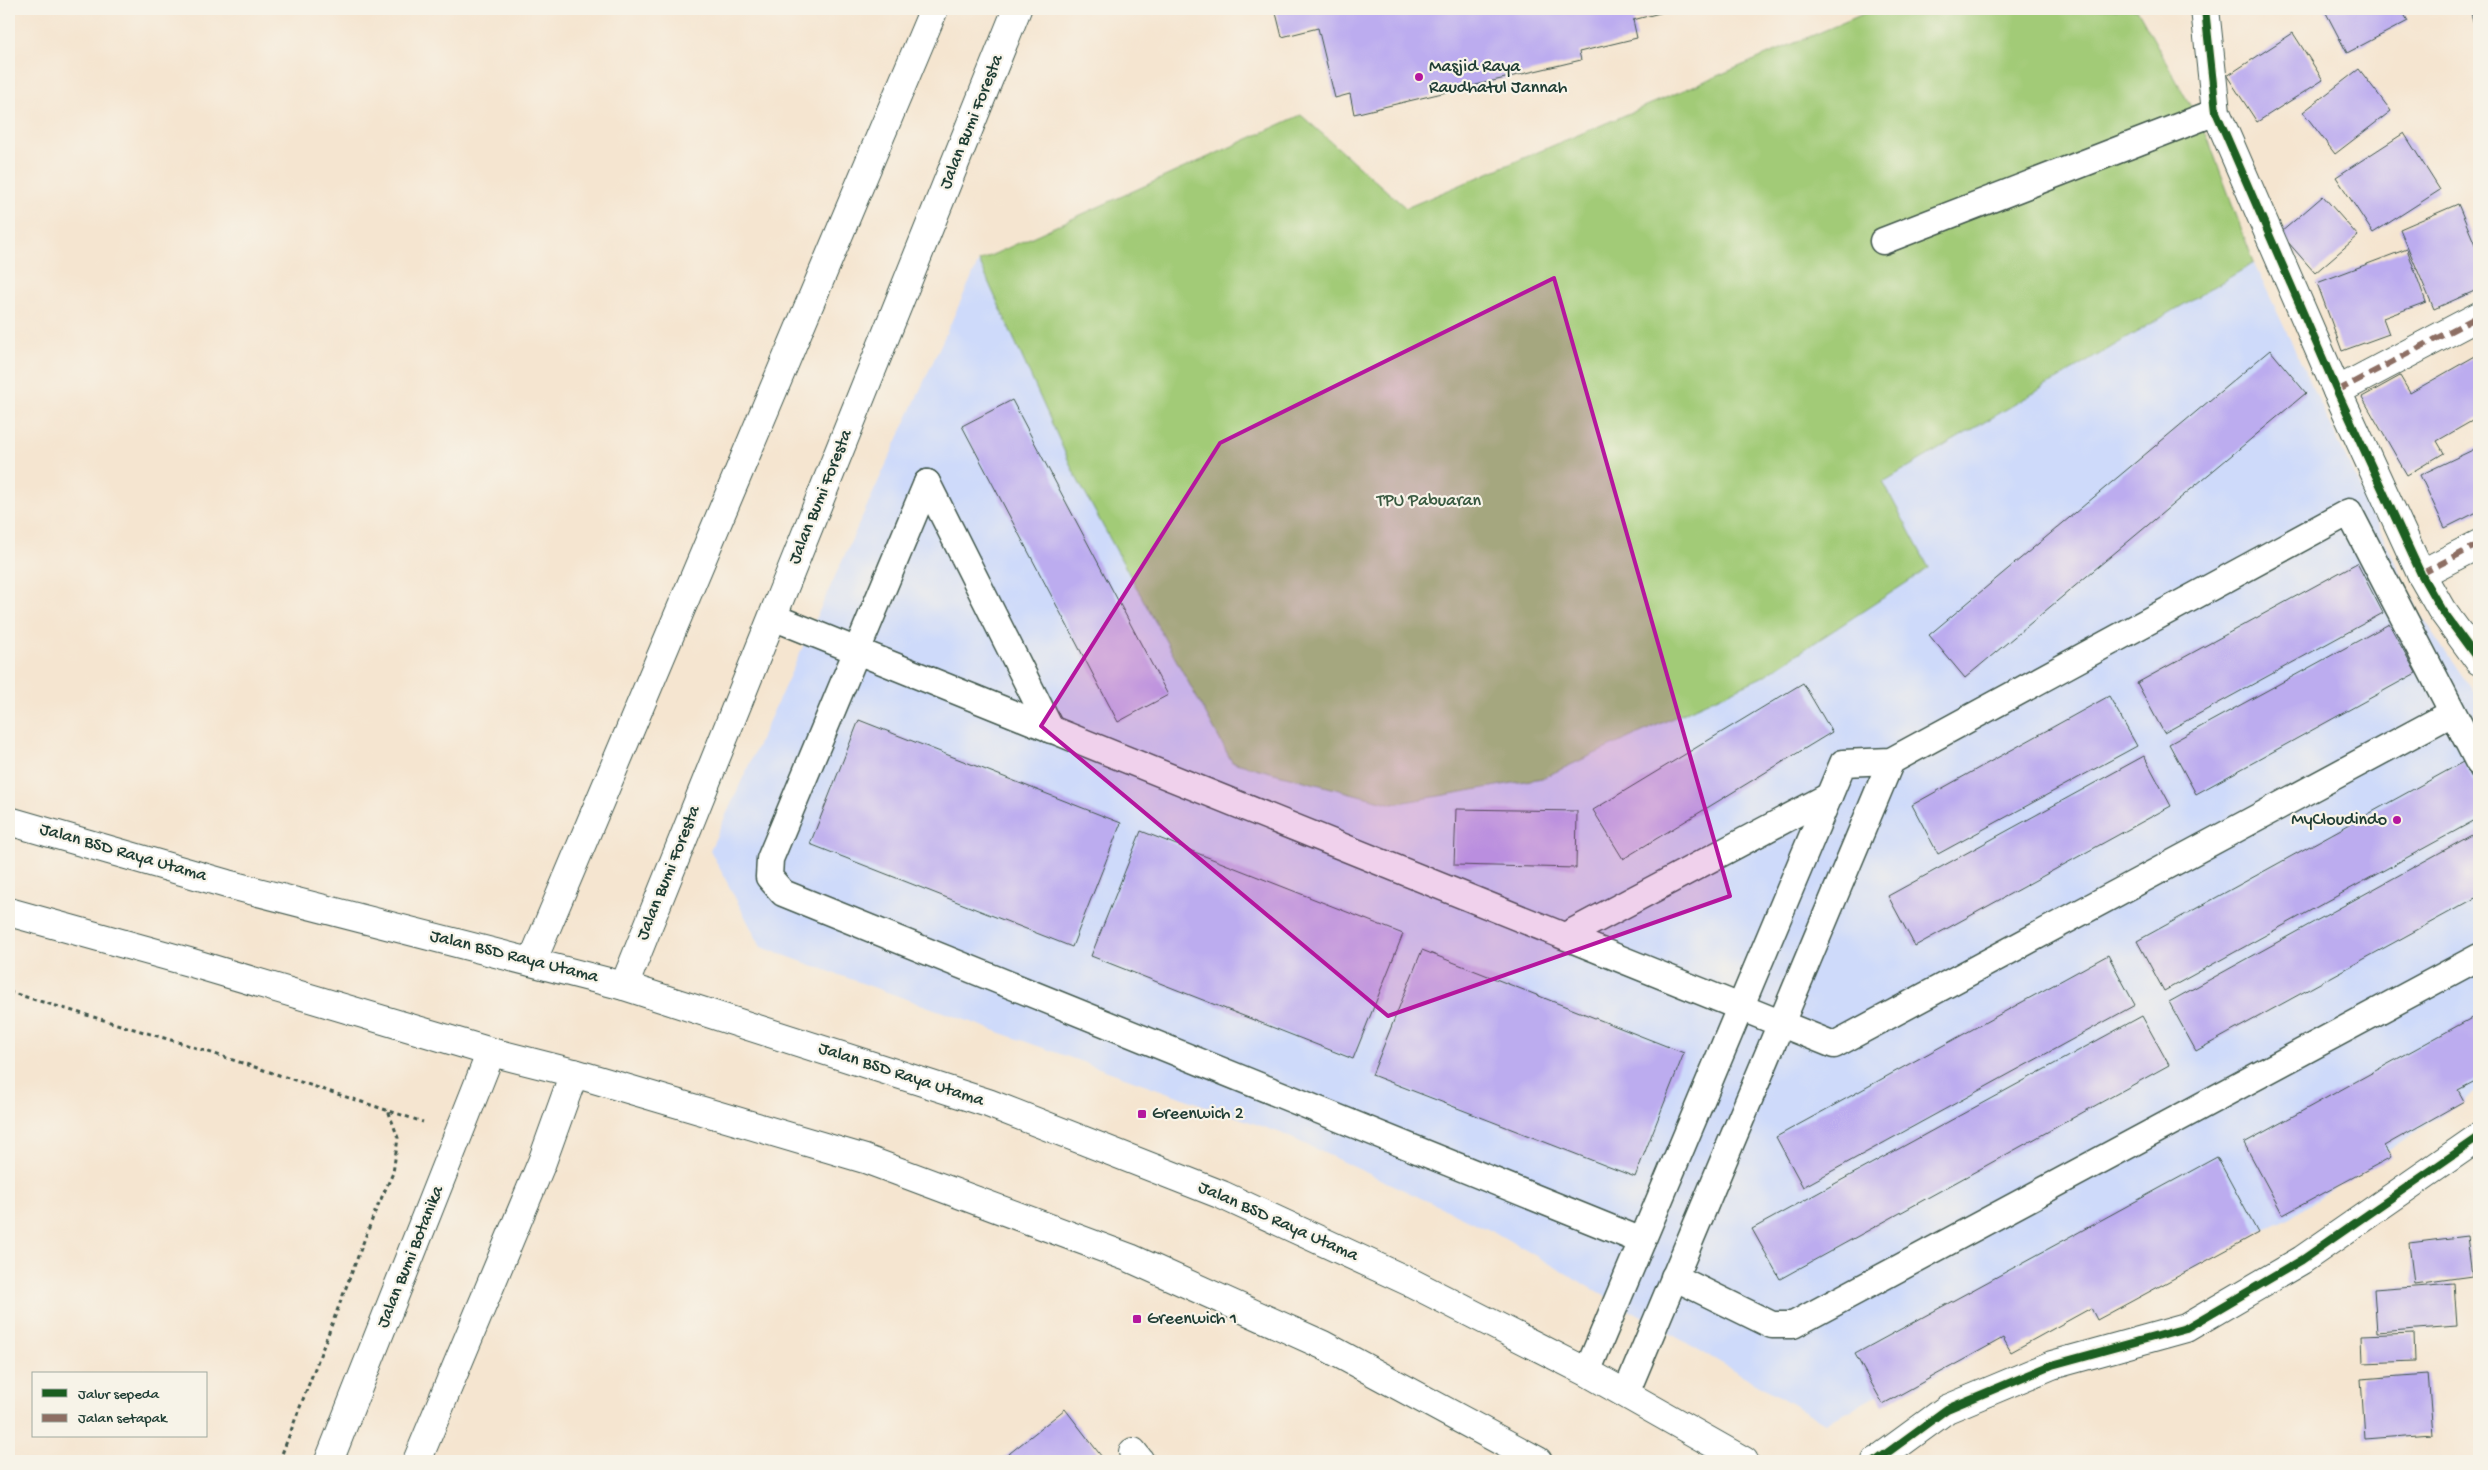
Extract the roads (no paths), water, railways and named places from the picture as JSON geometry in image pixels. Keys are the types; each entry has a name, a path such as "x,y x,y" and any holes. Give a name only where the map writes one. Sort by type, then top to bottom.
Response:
{"main road":[{"path":"532,962 934,9"},
{"name":"Jalan Bumi Foresta","path":"624,986 1018,9"},
{"path":"2205,9 2216,112 2337,390 2421,574 2441,609 2479,661"},
{"path":"2337,390 2479,316"},
{"path":"2421,574 2479,544"},
{"name":"Jalan BSD Raya Utama","path":"9,821 227,884 624,986 988,1103 1213,1191 1412,1283 1587,1372 1744,1461"},
{"path":"9,912 198,964 491,1052 574,1073 865,1159 1130,1258 1323,1345 1538,1461"},
{"name":"Jalan Bumi Botanika","path":"329,1461 491,1052"},
{"path":"417,1461 542,1162 574,1073"},
{"path":"1876,1461 1947,1409 2052,1365 2186,1328 2302,1260 2479,1137"}],"lane":[{"path":"1883,241 2216,112"},
{"path":"1050,730 927,483 770,859 770,877 783,893 1642,1241"},
{"path":"1587,1372 1843,763 1890,761 2349,512 2479,764"},
{"path":"773,617 1834,1045 2452,713"},
{"path":"1626,1393 1890,761"},
{"path":"1565,936 1829,796"},
{"path":"1674,1277 1772,1325 1793,1325 2479,956"}],"place":[{"name":"Masjid Raya Raudhatul Jannah","path":"1419,77"},
{"name":"MyCloudindo","path":"2397,820"},
{"name":"Greenwich 2","path":"1142,1114"},
{"name":"Greenwich 1","path":"1137,1319"}],"park label":[{"name":"TPU Pabuaran","path":"1429,501"}]}
